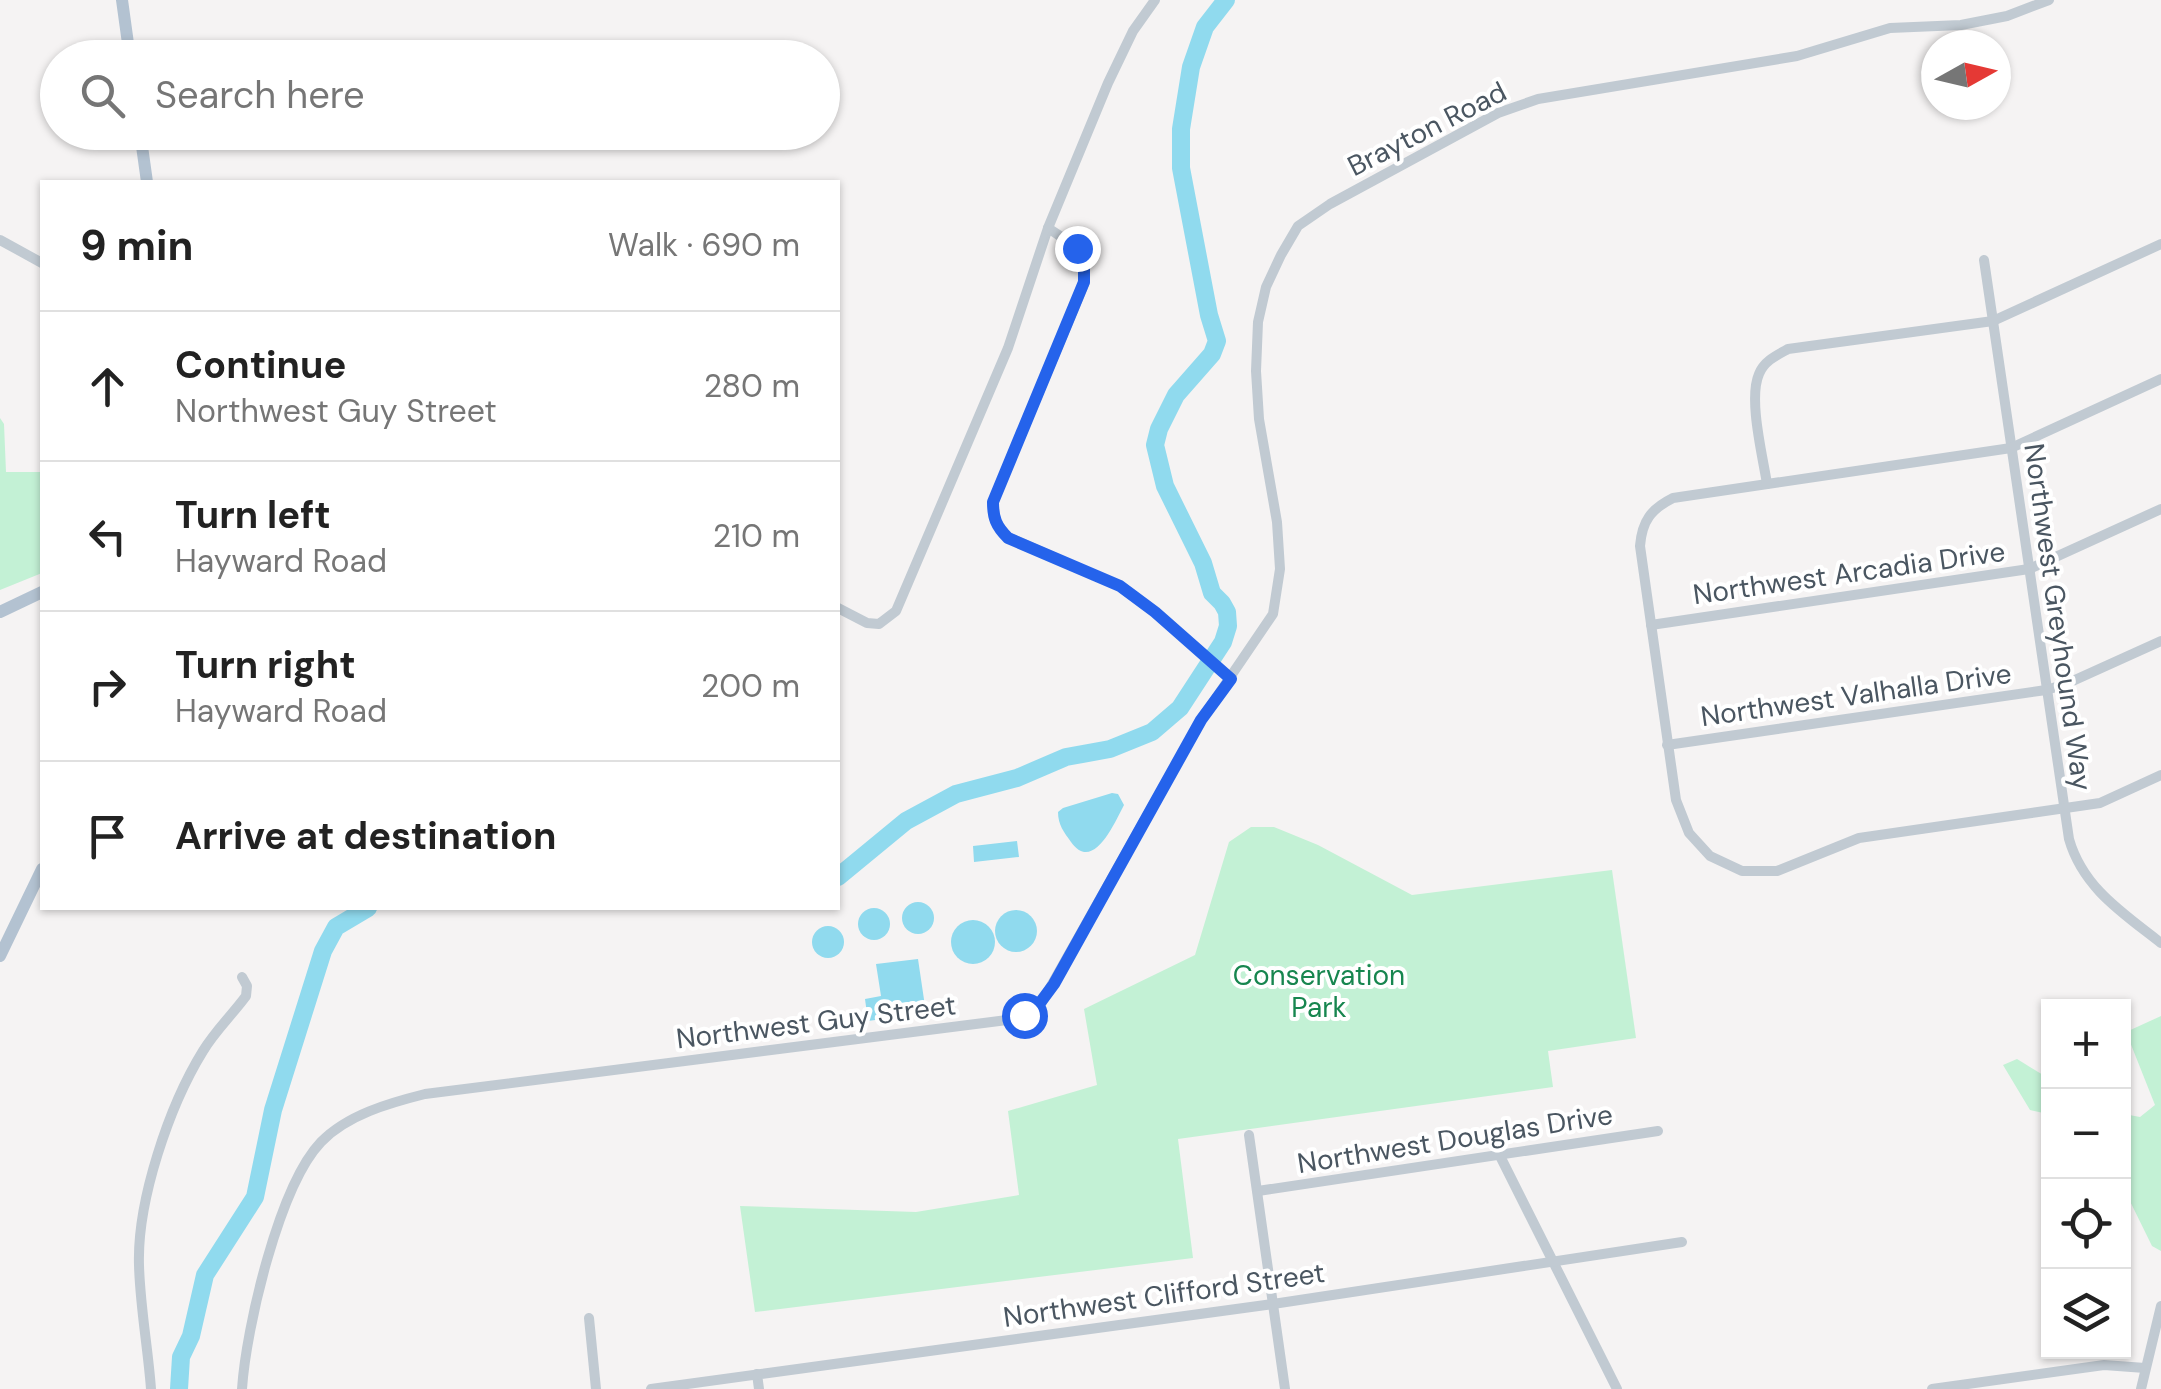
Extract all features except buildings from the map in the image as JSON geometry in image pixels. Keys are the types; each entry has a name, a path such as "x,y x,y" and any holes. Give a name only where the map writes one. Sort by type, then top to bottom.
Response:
{"main road":[{"path":"122,0 128,40"},
{"path":"143,150 147,180"},
{"path":"0,612 40,593"},
{"path":"0,956 40,872"}],"street":[{"path":"840,609 866,623 879,624 896,611 1008,348 1048,228 1108,83 1133,31 1155,0"},
{"name":"Brayton Road","path":"1231,679 1273,614 1280,569 1277,522 1259,419 1258,322 1266,287 1298,226 1330,204 1498,113 1538,99 1797,56 1890,28 1961,26 2007,16 2049,0"},
{"path":"1048,228 1077,248 1084,264 1084,282 993,502 993,516 1008,538 1120,586 1231,679"},
{"path":"0,240 40,262"},
{"path":"1767,484 1755,396 1758,374 1771,358 1788,350 1993,321 2161,244"},
{"name":"Northwest Greyhound Way","path":"1984,260 2063,810 2073,854 2108,902 2161,943"},
{"path":"2161,379 2011,448 1674,498 1657,506 1644,523 1640,546 1676,800 1688,833 1710,856 1742,871 1776,870 1860,838 2100,803 2161,775"},
{"name":"Northwest Arcadia Drive","path":"1650,625 2029,569 2161,509"},
{"name":"Northwest Valhalla Drive","path":"1668,745 2046,690 2161,641"},
{"name":"Northwest Guy Street","path":"242,1389 271,1251 303,1166 334,1131 362,1114 424,1094 1007,1020 1034,1011 1054,984 1201,720 1231,679"},
{"path":"151,1389 138,1264 147,1200 164,1140 199,1056 246,996 242,977"},
{"name":"Northwest Douglas Drive","path":"1258,1191 1658,1131"},
{"path":"1249,1135 1284,1389"},
{"path":"1500,1156 1618,1389"},
{"name":"Northwest Clifford Street","path":"651,1389 1273,1304 1682,1242"},
{"path":"2140,1389 2161,1306"},
{"path":"589,1318 596,1389"},
{"path":"1932,1389 1996,1385 2119,1364 2145,1368"},
{"path":"757,1374 759,1389"}],"green space":[{"path":"0,418 4,424 6,472 40,472 40,574 0,590"},
{"name":"Conservation Park","path":"1251,827 1274,827 1318,845 1412,895 1612,870 1636,1038 1548,1051 1553,1087 1178,1139 1193,1258 755,1312 740,1206 916,1212 1019,1195 1008,1111 1097,1085 1084,1009 1195,955 1229,842"},
{"path":"2161,1016 2161,1251 2152,1246 2131,1203 2131,1115 2140,1117 2155,1105 2131,1045 2131,1030"},
{"path":"2017,1059 2041,1074 2041,1112 2030,1110 2003,1065"}],"water":[{"path":"1118,794 1124,805 1115,823 1095,849 1079,850 1062,828 1058,812"},
{"path":"1017,841 1019,857 974,862 973,846"},
{"path":"918,902 930,906 934,918 930,930 918,934 906,930 902,918 906,906"},
{"path":"874,908 886,912 890,924 886,936 874,940 862,936 858,924 862,912"},
{"path":"1016,910 1031,916 1037,931 1031,946 1016,952 1001,946 995,931 1001,916"},
{"path":"973,920 988,927 995,942 988,957 973,964 958,957 951,942 958,927"},
{"path":"828,926 840,930 844,942 840,954 828,958 816,954 812,942 816,930"},
{"path":"918,959 926,1013 868,1021 865,999 881,996 876,964"}],"waterway":[{"path":"840,875 906,821 956,794 1017,778 1066,757 1110,749 1152,732 1180,708 1223,642 1227,612 1212,593 1203,563 1165,486 1155,445 1176,395 1212,354 1217,341 1181,168 1181,129 1191,67 1205,27 1226,0"},
{"path":"179,1389 181,1357 191,1336 205,1275 255,1197 273,1110 323,951 336,927 365,910"}],"route":[{"path":"1024,1015 1034,1011 1054,984 1201,720 1231,679 1120,586 1008,538 993,516 993,502 1084,282 1084,264 1077,248"}]}
